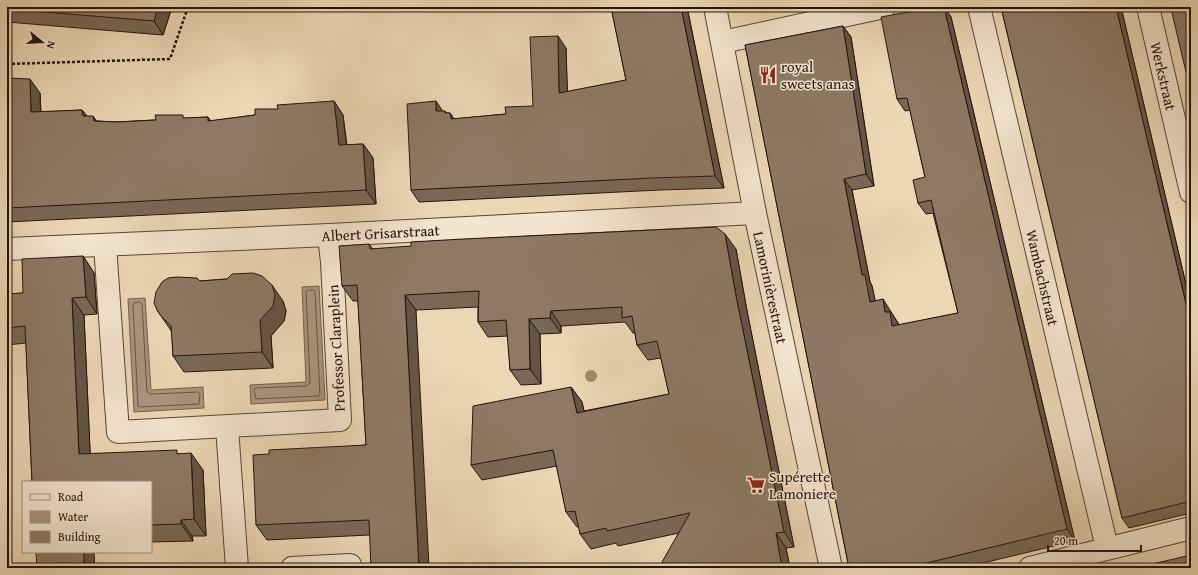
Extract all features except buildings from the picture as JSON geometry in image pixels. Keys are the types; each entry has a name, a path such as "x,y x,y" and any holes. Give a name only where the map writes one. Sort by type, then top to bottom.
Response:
{"street":[{"name":"Lamorinièrestraat","path":"715,7 755,213 831,568"},
{"path":"723,42 884,7"},
{"name":"Wambachstraat","path":"979,7 1107,548"},
{"name":"Werkstraat","path":"1148,7 1191,192"},
{"name":"Albert Grisarstraat","path":"7,249 329,235 755,213"},
{"name":"Professor Claraplein","path":"105,245 118,432 340,420 332,262 329,235"},
{"path":"228,427 238,568"},
{"path":"1030,568 1191,528"},
{"path":"292,568 350,565 350,568"}],"path":[{"path":"7,64 170,59 188,7"}],"water":[{"path":"319,286 325,400 251,404 250,385 306,382 302,287"},
{"path":"145,298 151,390 203,387 204,408 134,412 128,299"}],"place":[{"name":"royal sweets anas","path":"768,75"},
{"name":"Supérette Lamoniere","path":"756,485"}]}
